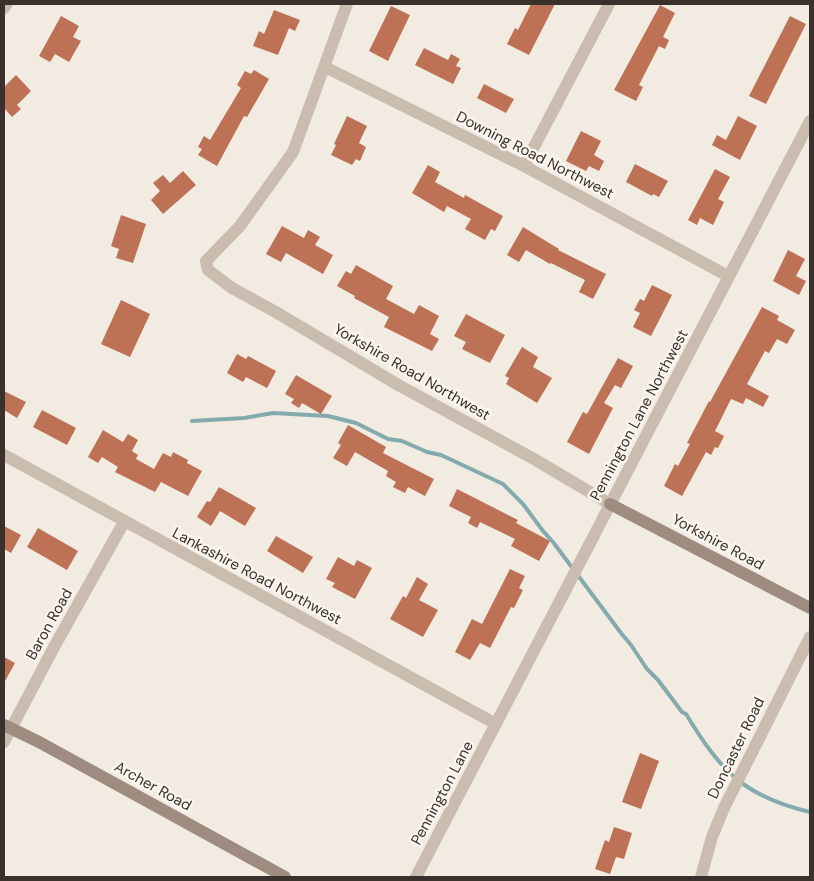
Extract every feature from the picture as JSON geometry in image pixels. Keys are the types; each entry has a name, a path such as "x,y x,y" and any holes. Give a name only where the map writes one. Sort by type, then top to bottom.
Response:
{"street":[{"path":"4,8 7,4"},
{"path":"324,67 347,4"},
{"path":"524,166 610,4"},
{"name":"Downing Road Northwest","path":"324,67 524,166 728,276"},
{"name":"Yorkshire Road Northwest","path":"324,67 294,152 240,226 206,260 208,270 232,288 407,390 534,459 610,504"},
{"name":"Pennington Lane Northwest","path":"496,724 810,121"},
{"name":"Lankashire Road Northwest","path":"4,456 496,724"},
{"name":"Yorkshire Road","path":"610,504 810,608"},
{"name":"Baron Road","path":"4,742 7,727 124,522"},
{"name":"Doncaster Road","path":"701,877 712,837 724,808 810,638"},
{"name":"Pennington Lane","path":"416,877 496,724"},
{"name":"Archer Road","path":"7,727 39,742 285,877"}],"building":[{"path":"531,4 555,4 529,55 507,44 515,28 518,30"},
{"path":"660,5 675,13 663,37 669,40 665,49 659,46 639,85 643,87 636,101 614,90"},
{"path":"391,6 410,15 388,61 369,51"},
{"path":"274,10 300,20 295,31 289,28 278,55 253,46 259,31 264,34"},
{"path":"61,16 79,26 73,37 81,41 69,62 55,54 50,62 39,56"},
{"path":"790,16 806,24 766,104 749,96"},
{"path":"424,48 448,60 451,54 460,59 456,66 461,68 453,84 415,65"},
{"path":"254,70 269,79 247,117 244,116 217,166 198,155 202,149 198,147 204,136 210,140 241,88 237,85 245,71 251,74"},
{"path":"16,75 31,91 17,105 21,109 12,117 4,108 4,87"},
{"path":"484,84 514,99 506,113 477,98"},
{"path":"347,116 367,126 359,143 366,147 360,161 356,159 352,165 331,155"},
{"path":"738,116 757,126 740,160 712,145 717,135 726,140"},
{"path":"581,131 601,141 594,155 604,161 599,171 589,166 586,171 566,161"},
{"path":"635,164 668,181 659,197 653,194 652,196 626,182"},
{"path":"428,165 440,172 435,182 464,198 465,195 503,216 495,231 491,229 485,240 465,229 471,219 447,206 444,212 412,193"},
{"path":"715,169 730,177 718,199 724,202 713,225 700,218 697,225 688,220"},
{"path":"183,171 196,185 163,214 151,200 160,191 153,183 163,175 170,183"},
{"path":"121,215 146,224 133,263 116,258 119,249 111,246"},
{"path":"282,226 304,238 308,230 320,237 315,245 333,255 323,274 286,253 281,262 266,254"},
{"path":"523,227 558,250 606,274 593,299 579,292 585,280 550,264 526,250 519,262 507,255"},
{"path":"788,250 805,259 796,276 806,281 799,295 773,281"},
{"path":"356,265 393,286 386,299 414,314 419,305 439,316 430,334 439,339 432,351 384,327 389,317 354,298 355,296 337,286 346,271 351,274"},
{"path":"652,285 672,295 651,336 633,327 640,313 634,310 640,299 644,301"},
{"path":"121,300 150,314 130,357 101,344"},
{"path":"762,307 779,316 777,320 795,330 787,344 777,339 769,353 765,351 747,384 769,396 763,407 746,398 743,404 731,399 715,431 724,436 718,448 715,447 711,455 706,452 682,496 664,486 675,464 678,466 690,444 687,443 709,401"},
{"path":"466,314 505,335 490,363 462,349 466,342 454,336"},
{"path":"522,347 538,357 533,367 552,378 537,403 506,384 509,378 505,376"},
{"path":"237,354 246,359 248,356 276,371 267,388 246,377 243,382 227,373"},
{"path":"618,358 633,366 621,388 615,385 604,403 613,408 589,454 567,442 583,412 587,414"},
{"path":"296,375 332,396 321,414 302,403 299,408 291,403 294,399 285,394"},
{"path":"4,391 26,402 17,418 4,410"},
{"path":"42,410 76,428 67,445 33,427"},
{"path":"348,425 386,447 383,453 434,479 425,496 408,487 405,493 393,487 396,482 386,476 388,471 355,452 347,466 333,458 341,445 338,443"},
{"path":"103,430 123,442 128,434 138,440 132,451 138,455 136,459 154,469 163,453 171,457 173,452 188,460 187,463 202,471 188,496 161,482 155,492 115,472 118,467 102,457 98,463 88,457"},
{"path":"219,487 256,508 245,526 220,511 211,526 197,517 207,501 210,502"},
{"path":"457,489 518,520 516,523 550,541 539,561 511,546 515,539 480,522 477,528 468,523 471,517 449,506"},
{"path":"4,526 21,535 11,553 4,549"},
{"path":"38,528 78,551 67,570 27,547"},
{"path":"276,536 313,557 303,573 267,551"},
{"path":"338,557 354,566 357,560 372,568 355,599 332,587 335,583 326,579"},
{"path":"510,569 525,576 519,588 523,590 514,608 511,607 490,648 480,643 470,660 455,652 472,619 482,624"},
{"path":"417,577 428,584 419,600 438,610 423,637 390,619 403,596 406,598"},
{"path":"4,657 15,663 4,683"},
{"path":"640,753 659,761 641,809 622,802"},
{"path":"614,827 632,833 624,859 616,857 610,874 595,869 605,840 609,842"}],"waterway":[{"path":"192,421 244,418 273,413 328,416 356,423 388,439 402,441 427,452 441,455 503,484 523,504 553,542 647,669 658,680 682,712 686,714 710,751 723,766 751,789 768,798 787,806 810,812"}]}
